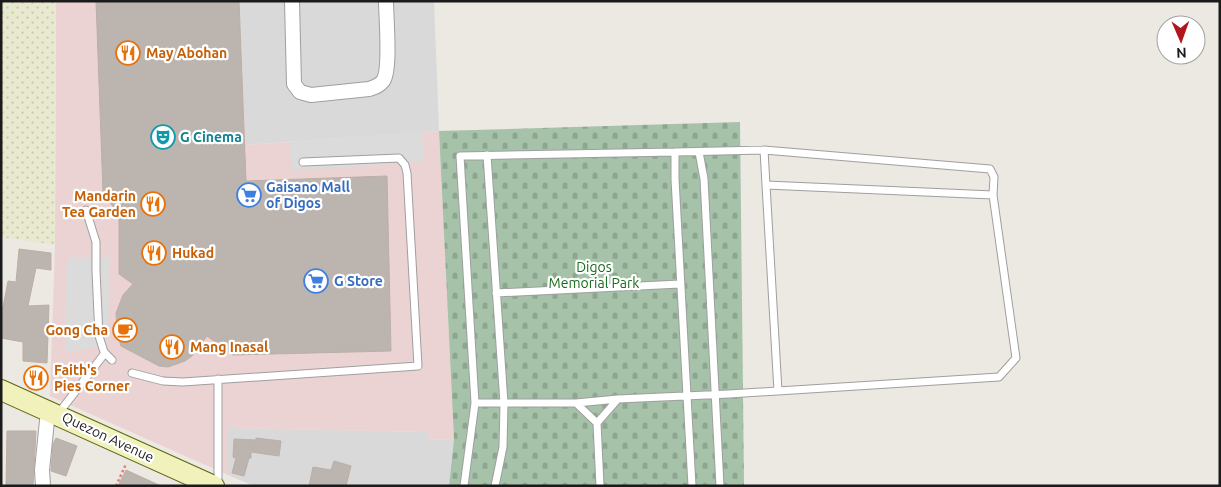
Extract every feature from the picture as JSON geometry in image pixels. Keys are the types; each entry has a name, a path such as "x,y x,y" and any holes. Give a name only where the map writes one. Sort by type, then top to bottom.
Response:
{"main road":[{"name":"Quezon Avenue","path":"1,390 216,486"}],"street":[{"path":"292,1 294,84 300,92 311,95 369,89 382,83 387,70 386,1"},
{"path":"43,486 42,470 53,412"}],"lane":[{"path":"764,150 778,391"},
{"path":"464,486 475,404 460,156 764,150 990,169 994,177 993,195 1016,358 999,377 576,403 475,404"},
{"path":"675,152 680,284 692,486"},
{"path":"699,152 704,179 720,486"},
{"path":"487,155 504,403 503,447 495,486"},
{"path":"132,373 163,381 183,382 418,366 408,182 405,165 399,158 303,162"},
{"path":"766,185 993,195"},
{"path":"86,210 96,242 99,336 105,353 112,360"},
{"path":"496,294 680,284"},
{"path":"53,412 105,353"},
{"path":"216,486 218,379"},
{"path":"597,423 618,399"},
{"path":"576,403 597,423 600,486"}],"path":[{"path":"116,486 133,449"}],"shaded area":[{"name":"Gaisano Mall of Digos","path":"56,1 239,1 246,145 439,131 454,439 429,440 428,432 228,428 228,475 50,396 55,245"},
{"path":"239,1 434,1 439,131 245,145"},
{"path":"422,132 424,161 292,171 290,142"},
{"path":"67,257 110,257 108,346 65,352"},
{"path":"227,428 428,432 429,440 454,439 449,486 254,486 228,475"}],"green space":[{"path":"1,1 56,1 55,245 1,237"},
{"name":"Digos Memorial Park","path":"740,122 744,486 449,486 454,439 439,131"}],"building":[{"path":"96,1 239,1 246,181 387,176 391,351 233,355 207,336 192,356 185,361 168,367 159,366 121,346 117,333 116,313 123,295 133,284 119,274 119,215 103,192"},
{"path":"19,249 51,253 51,270 36,268 28,306 49,305 47,363 23,361 23,342 1,338 1,307 3,307 8,281 16,282"},
{"path":"7,431 36,431 33,486 6,486"},
{"path":"56,438 77,446 66,476 51,471 53,444"},
{"path":"256,438 281,441 279,456 251,452 251,458 249,458 244,476 232,473 236,458 233,457 234,439 256,440"},
{"path":"334,461 351,466 346,486 309,486 313,467 331,470"},
{"path":"126,470 161,486 118,486"}],"place":[{"name":"May Abohan","path":"128,53"},
{"name":"G Cinema","path":"163,137"},
{"name":"Gaisano Mall of Digos","path":"249,195"},
{"name":"Mandarin Tea Garden","path":"153,204"},
{"name":"Hukad","path":"154,253"},
{"name":"G Store","path":"316,281"},
{"name":"Gong Cha","path":"125,330"},
{"name":"Mang Inasal","path":"172,347"},
{"name":"Faith's Pies Corner","path":"36,378"}]}
